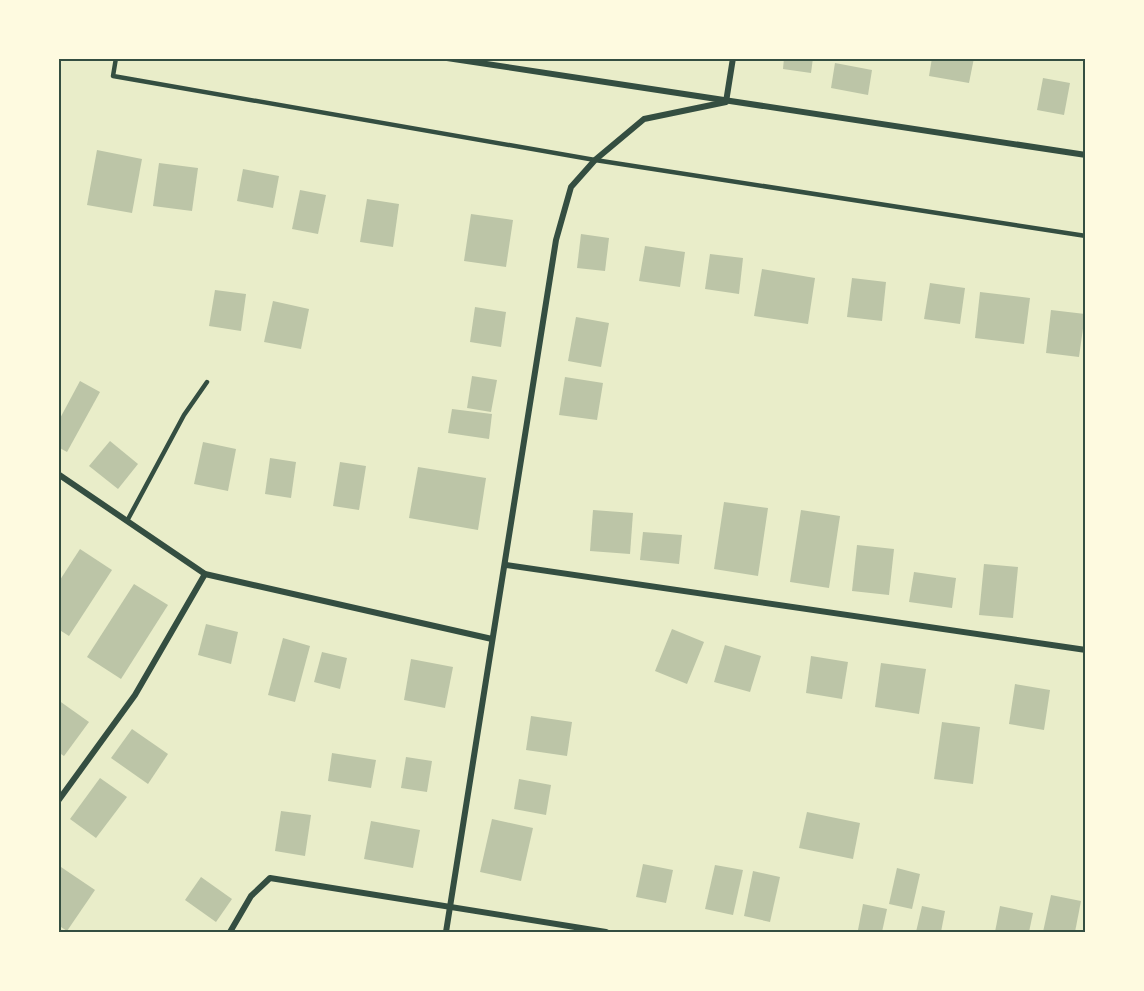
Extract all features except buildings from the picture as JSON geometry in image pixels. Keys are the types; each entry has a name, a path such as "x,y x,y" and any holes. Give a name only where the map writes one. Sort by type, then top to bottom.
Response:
{"street":[{"path":"447,58 726,102 1085,152"},
{"path":"726,102 733,58"},
{"path":"446,933 556,240 571,187 595,160 644,119 726,102"},
{"path":"58,474 205,574 492,639"},
{"path":"506,565 1086,650"},
{"path":"60,796 135,695 205,574"},
{"path":"230,933 251,896 270,878 606,933"}],"lane":[{"path":"116,58 113,76 595,160 1086,236"},
{"path":"127,521 184,415 207,382"}]}
